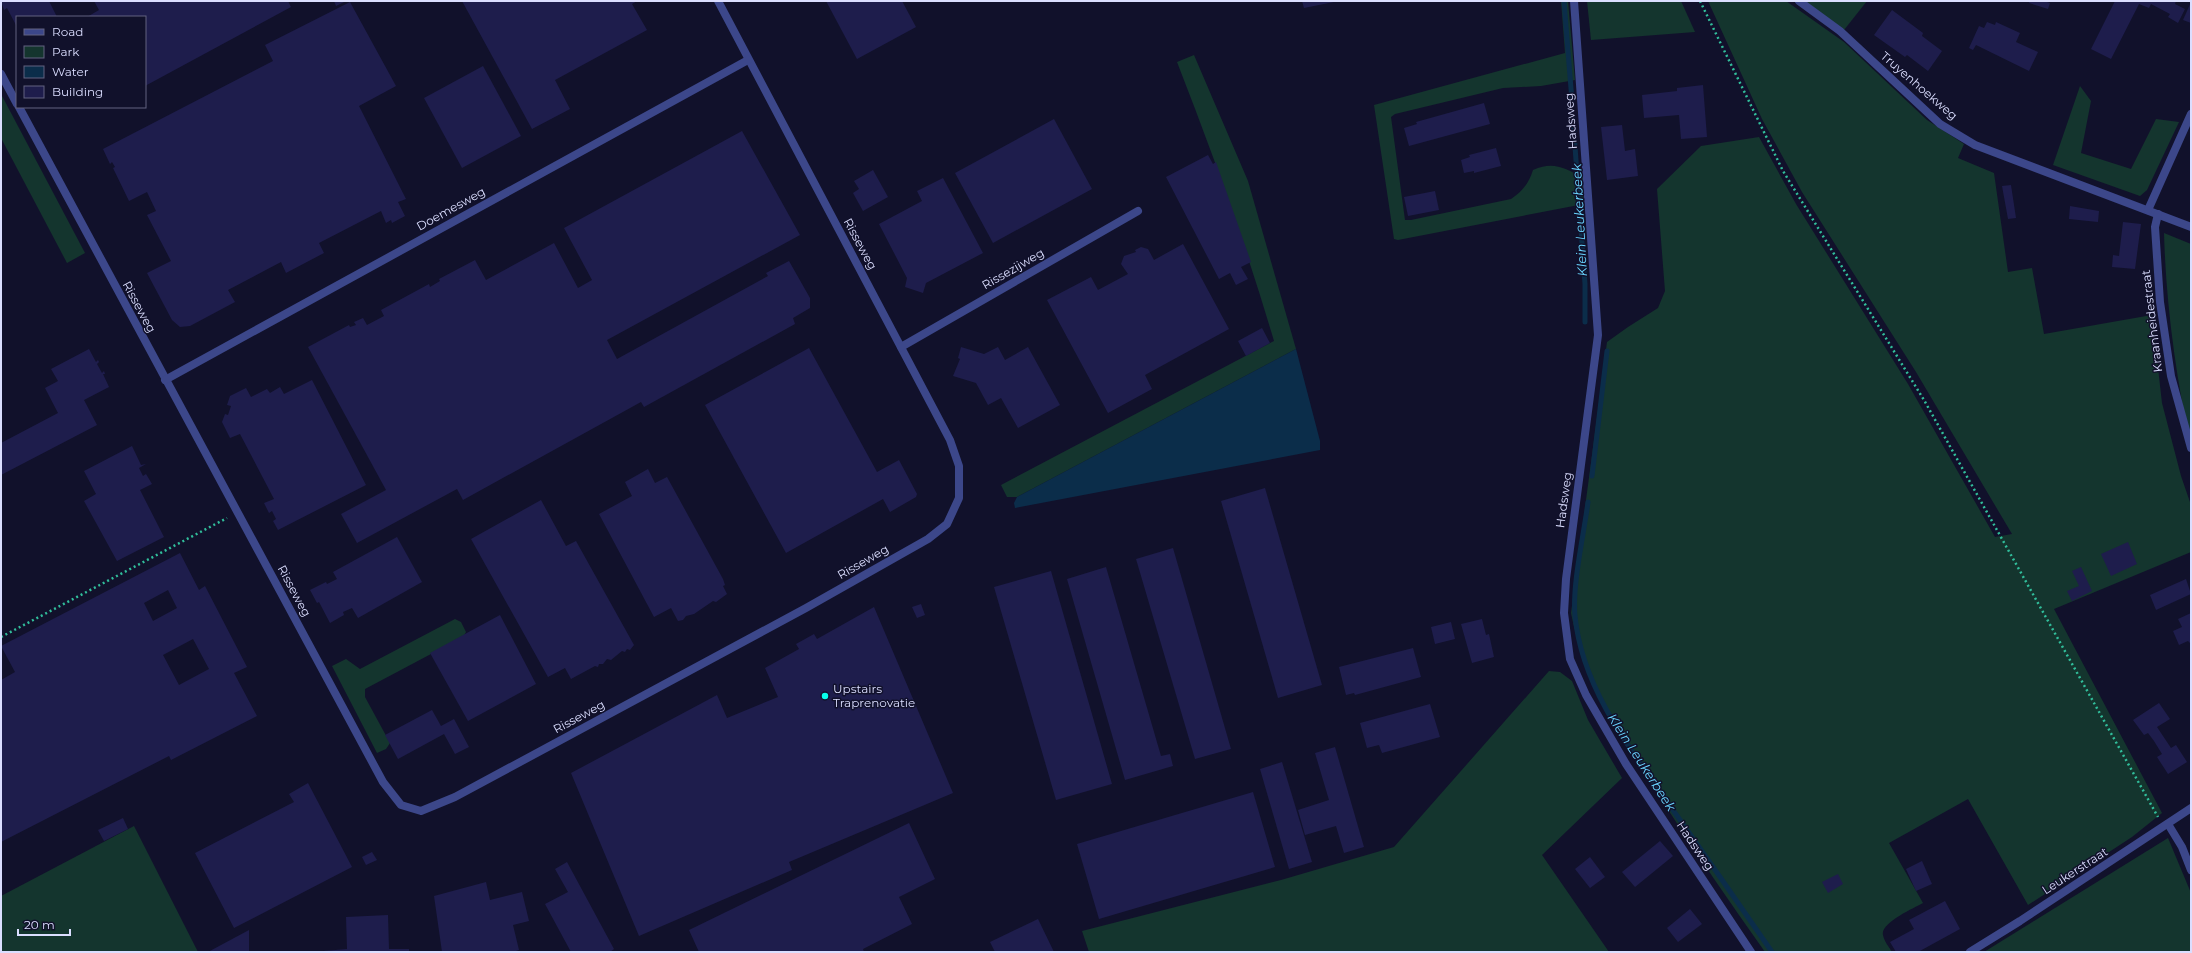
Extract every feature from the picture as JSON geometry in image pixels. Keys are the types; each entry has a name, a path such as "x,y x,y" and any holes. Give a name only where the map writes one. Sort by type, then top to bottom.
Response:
{"street":[{"name":"Risseweg","path":"20,108 165,380 239,512 382,782 401,805 421,811 455,797 806,608 928,538 946,524 959,498 959,466 950,440 718,1"},
{"name":"Hadsweg","path":"1574,1 1598,335 1566,579 1564,613 1570,659 1586,694 1626,764 1751,952"},
{"name":"Truyenhoekweg","path":"1799,1 1840,31 1940,124 1974,145 2191,227"},
{"name":"Doemesweg","path":"165,380 748,60"},
{"path":"1,74 16,102"},
{"path":"2148,210 2191,114"},
{"name":"Rissezijweg","path":"901,347 1138,211"},
{"name":"Kraanheidestraat","path":"2158,214 2155,227 2161,310 2171,376 2191,448"},
{"name":"Leukerstraat","path":"1970,952 2020,921 2191,808"},
{"path":"2168,824 2182,847 2191,870"}],"path":[{"path":"1700,1 1783,170 1924,400 2160,819 2168,824"},
{"path":"1,637 239,512"}],"green space":[{"path":"1561,1 1568,1 1575,80 1541,86 1503,88 1395,114 1391,117 1405,220 1511,199 1525,187 1533,170 1547,166 1558,167 1583,177 1584,204 1398,240 1394,239 1374,105 1565,53"},
{"path":"1587,1 1681,1 1695,32 1591,40"},
{"path":"1708,1 1786,1 1844,42 1927,120 1964,144 1958,158 1994,173 2008,272 2032,268 2044,334 2152,315 2162,403 2181,476 2191,505 2191,552 2054,609 2162,813 2132,837 2028,905 1968,799 1889,843 1923,903 1898,916 1883,930 1884,939 1892,952 1765,952 1688,840 1620,735 1596,688 1586,664 1577,639 1571,613 1607,342 1658,308 1665,291 1657,189 1701,146 1759,137 1796,204 1908,384 1995,537 2012,534 1916,372 1802,192 1762,119"},
{"path":"1805,1 1867,1 1844,30"},
{"path":"1194,55 1248,181 1296,349 1017,497 1007,497 1001,485 1274,341 1228,200 1177,62"},
{"path":"2080,86 2091,101 2081,153 2131,169 2156,119 2179,122 2147,190 2140,196 2053,165"},
{"path":"1,94 85,253 67,263 1,138"},
{"path":"2164,233 2191,244 2191,448 2181,395 2169,314"},
{"path":"455,619 461,622 466,632 463,637 365,689 365,697 390,743 386,749 377,753 332,666 346,659 360,669"},
{"path":"1549,671 1560,672 1572,681 1588,720 1622,778 1542,855 1609,952 1089,952 1082,931 1281,880 1394,847"},
{"path":"134,826 198,952 1,952 1,896"},
{"path":"2168,838 2191,893 2191,952 1984,952"}],"water":[{"path":"1296,349 1320,441 1320,450 1015,508 1014,503 1017,497"}],"building":[{"path":"1,1 49,1 56,16 16,16 16,25 7,8 4,10"},
{"path":"94,1 288,1 291,7 146,85 146,16 89,16 99,10"},
{"path":"334,1 346,1 336,6"},
{"path":"462,1 637,1 632,4 647,30 555,80 570,109 532,129"},
{"path":"826,1 902,1 916,27 857,59"},
{"path":"1302,1 1334,1 1334,2 1304,8"},
{"path":"2030,1 2044,1 2050,3 2048,9 2029,3"},
{"path":"2115,1 2176,1 2175,4 2185,9 2178,23 2168,17 2170,14 2151,4 2149,8 2139,4 2111,59 2091,49"},
{"path":"350,2 396,86 359,106 406,199 398,202 405,216 392,223 391,220 386,223 381,211 319,243 324,253 286,273 281,262 228,290 235,302 190,326 180,327 172,320 147,273 171,261 147,215 156,211 147,192 129,201 113,168 115,167 112,162 110,164 103,149 273,61 265,45"},
{"path":"2191,2 2191,23 2183,20"},
{"path":"1892,10 1923,33 1922,36 1942,51 1928,71 1907,55 1905,57 1874,35"},
{"path":"1987,22 1995,25 1996,22 2020,33 2016,42 2038,52 2029,71 1976,45 1973,50 1969,48 1979,26 1984,28"},
{"path":"483,66 521,136 462,168 424,98"},
{"path":"1703,85 1707,137 1681,139 1679,115 1644,118 1642,95 1677,91 1677,88"},
{"path":"1484,103 1490,124 1409,146 1404,128 1417,124 1416,122"},
{"path":"1054,119 1092,189 993,243 955,173"},
{"path":"1622,125 1625,151 1635,149 1638,176 1607,180 1601,127"},
{"path":"742,131 800,235 607,340 617,359 768,276 766,273 789,261 810,298 810,308 793,318 795,324 644,407 641,402 463,500 457,489 357,543 341,514 386,490 308,347 349,325 350,327 356,325 354,322 363,318 367,325 384,316 381,310 429,284 430,287 440,281 439,279 475,260 486,280 554,243 578,288 592,280 564,228"},
{"path":"1496,148 1501,166 1474,173 1474,171 1464,173 1461,160 1470,157 1469,155"},
{"path":"1208,155 1213,164 1216,162 1251,262 1241,267 1248,279 1236,285 1230,273 1219,279 1166,177"},
{"path":"873,170 888,197 863,211 853,193 859,189 854,181"},
{"path":"943,178 983,253 926,283 923,293 905,287 907,278 879,224 922,201 917,191"},
{"path":"2011,185 2016,218 2008,219 2002,186"},
{"path":"1435,191 1439,210 1408,216 1404,197"},
{"path":"2070,206 2099,211 2098,222 2069,219"},
{"path":"2123,222 2141,224 2135,269 2112,267 2113,255 2119,256"},
{"path":"1183,244 1229,329 1145,375 1152,389 1108,413 1047,300 1091,277 1098,290 1128,274 1121,264 1124,256 1136,252 1135,250 1141,247 1148,249 1154,260"},
{"path":"1262,328 1270,343 1246,356 1238,341"},
{"path":"961,347 984,354 998,347 1005,360 1028,347 1060,405 1018,428 1001,398 988,405 976,383 953,376 960,359 958,358"},
{"path":"809,348 877,472 899,460 917,494 916,497 890,512 883,499 786,553 705,405"},
{"path":"89,349 96,362 98,360 99,362 97,364 102,373 104,371 105,374 103,374 109,387 84,400 97,425 1,475 1,443 58,413 45,388 58,381 51,369"},
{"path":"312,380 366,485 278,530 273,521 276,519 272,511 269,513 264,503 274,499 240,434 230,438 222,422 225,414 228,415 231,406 227,405 230,396 246,388 251,397 267,389 270,393 280,387 284,394"},
{"path":"132,446 141,465 146,464 139,468 143,476 146,474 152,484 140,490 164,537 117,561 84,501 96,494 84,471"},
{"path":"648,469 655,483 667,477 725,585 723,586 727,594 716,602 713,601 694,614 686,616 683,620 678,621 671,608 654,617 599,514 632,496 625,482"},
{"path":"1265,488 1322,685 1278,698 1221,501"},
{"path":"541,500 566,546 576,541 634,645 630,650 627,649 625,652 622,651 611,660 607,659 603,664 599,664 598,667 595,666 571,679 565,668 548,677 471,539"},
{"path":"397,537 422,582 358,618 352,608 343,612 344,615 330,623 319,602 317,603 310,590 326,582 327,584 337,579 333,572"},
{"path":"2128,542 2137,564 2111,576 2101,554"},
{"path":"1173,548 1231,749 1195,759 1136,559"},
{"path":"180,553 199,590 205,586 247,667 234,673 257,716 171,760 169,756 1,842 1,680 15,672 1,646","holes":["168,590 177,608 153,621 144,603","193,639 209,669 179,685 163,655"]},
{"path":"1106,567 1161,756 1170,754 1173,766 1125,780 1067,579"},
{"path":"2081,567 2092,591 2072,601 2067,591 2079,586 2072,571"},
{"path":"1051,571 1112,784 1056,800 994,587"},
{"path":"2186,579 2191,594 2156,610 2150,595"},
{"path":"921,604 925,615 917,618 912,607"},
{"path":"874,607 953,793 789,862 792,870 639,936 571,773 717,695 727,718 778,697 765,668 799,649 796,644 814,634 817,639"},
{"path":"2191,613 2191,644 2188,641 2179,645 2173,631 2182,627 2178,619"},
{"path":"500,615 536,684 468,721 430,653"},
{"path":"1482,619 1486,635 1489,634 1494,657 1472,663 1461,624"},
{"path":"1451,622 1455,639 1435,644 1431,627"},
{"path":"1413,648 1421,677 1355,695 1354,693 1346,695 1339,667"},
{"path":"2159,703 2170,719 2157,727 2171,748 2176,745 2187,762 2168,774 2157,757 2162,754 2154,741 2148,733 2144,735 2133,720"},
{"path":"1430,704 1440,737 1382,753 1379,745 1367,748 1360,723"},
{"path":"432,710 441,726 454,719 469,747 455,754 444,734 398,759 385,735"},
{"path":"1335,747 1364,847 1344,853 1336,826 1305,835 1298,810 1329,800 1315,753"},
{"path":"1282,762 1312,862 1289,869 1260,769"},
{"path":"308,783 352,867 234,928 195,853 294,802 289,794"},
{"path":"1253,792 1275,867 1099,919 1077,844"},
{"path":"123,818 128,829 104,841 98,830"},
{"path":"909,823 935,879 899,897 912,924 863,949 864,952 699,952 689,930"},
{"path":"1660,841 1673,856 1635,887 1622,872"},
{"path":"372,852 377,860 366,865 362,857"},
{"path":"1590,857 1605,877 1590,888 1575,869"},
{"path":"1922,861 1932,884 1916,891 1906,869"},
{"path":"567,862 614,949 610,952 571,952 545,904 568,892 555,869"},
{"path":"1838,874 1843,884 1828,893 1822,882"},
{"path":"486,882 490,900 522,892 529,921 513,925 519,950 513,952 442,952 434,896"},
{"path":"1945,901 1960,929 1918,952 1896,952 1890,942 1914,929 1909,920"},
{"path":"1690,909 1702,924 1678,942 1667,928"},
{"path":"388,915 389,949 409,949 409,952 311,952 347,949 346,917"},
{"path":"1038,919 1054,952 995,952 990,942"},
{"path":"249,930 249,952 208,952"}],"waterway":[{"name":"Klein Leukerbeek","path":"1564,1 1572,101"},
{"name":"Klein Leukerbeek","path":"1573,119 1585,284 1585,322"},
{"name":"Klein Leukerbeek","path":"1592,476 1607,351"},
{"name":"Klein Leukerbeek","path":"1588,502 1575,589 1575,616 1580,643 1588,670 1612,720 1627,744 1772,952"}],"place":[{"name":"Upstairs Traprenovatie","path":"825,696"}]}
